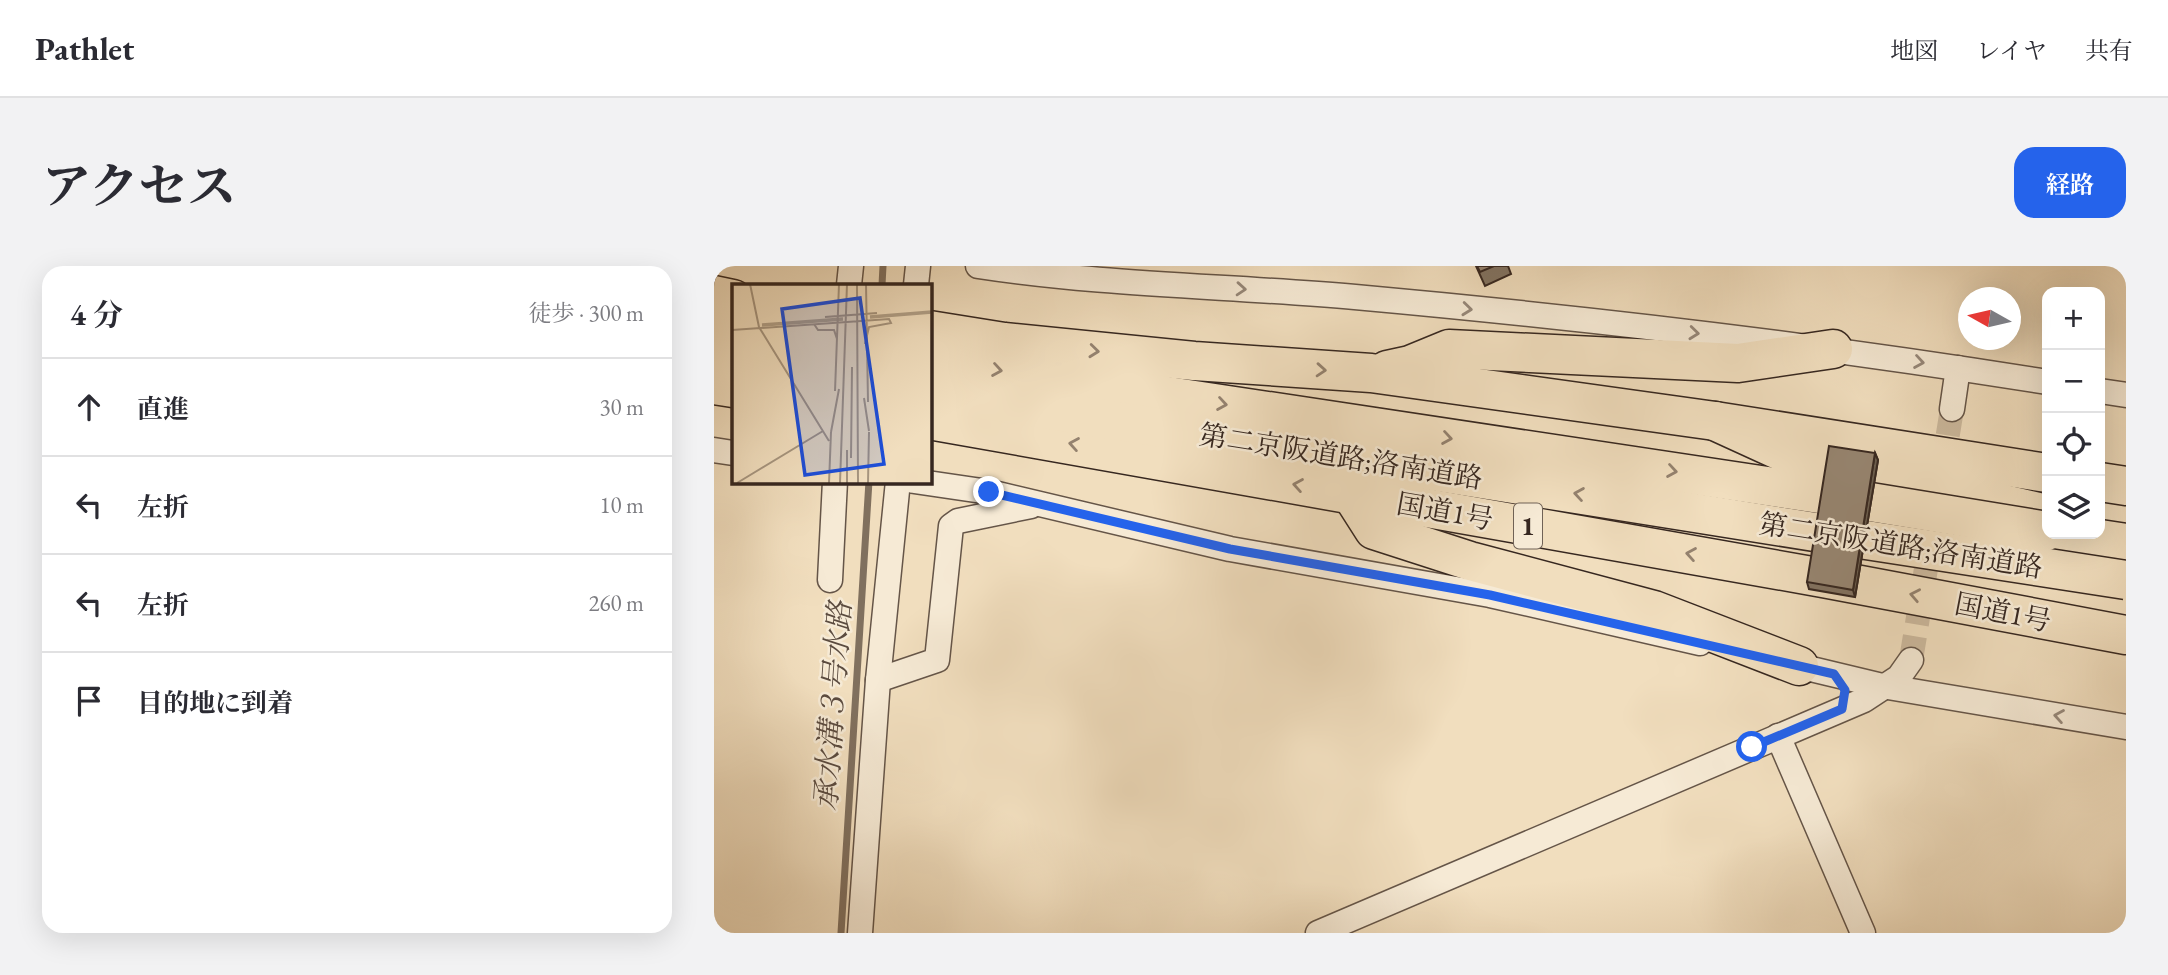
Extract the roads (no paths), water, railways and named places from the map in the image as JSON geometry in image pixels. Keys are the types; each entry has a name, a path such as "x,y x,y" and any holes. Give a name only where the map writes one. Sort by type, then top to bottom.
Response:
{"highway":[{"path":"714,295 732,299"},
{"path":"714,327 732,330"},
{"path":"931,330 1004,342 1194,361 1371,373 1715,421 2042,472"},
{"path":"1371,373 1410,365 1449,349 1738,363 1833,349"},
{"path":"714,357 732,360"},
{"name":"第二京阪道路;洛南道路","path":"931,360 2042,530"},
{"path":"714,384 732,388"},
{"name":"第二京阪道路;洛南道路","path":"931,391 2126,580"},
{"name":"国道1号","path":"931,420 1823,578 2126,635"},
{"path":"1715,421 1784,453 2042,513"},
{"path":"2105,483 2126,486"},
{"path":"1351,495 1374,530 1470,561 1654,610 1816,670"},
{"path":"2105,527 2126,532"},
{"name":"第二京阪道路;洛南道路","path":"2100,539 2126,543"}],"street":[{"path":"849,284 851,266"},
{"path":"916,284 918,266"},
{"path":"978,266 1035,275 1102,272 1833,349 2042,381"},
{"path":"1952,409 1958,368"},
{"path":"2105,392 2126,395"},
{"path":"714,450 732,453"},
{"path":"830,580 835,483"},
{"path":"860,933 878,680 898,483"},
{"path":"928,483 989,492 1230,549 1490,595 1882,686 2126,727"},
{"path":"878,680 937,660 951,526 958,521 1035,505"},
{"path":"1816,670 1845,690 1842,709"},
{"path":"1318,933 1864,700 1882,686"},
{"path":"1778,736 1863,933"}],"waterway":[{"name":"承水溝３号水路","path":"882,284 883,266"},
{"name":"承水溝３号水路","path":"841,933 869,483"}],"tunnel":[{"path":"1942,471 1952,409"},
{"path":"1911,660 1931,538"}]}
